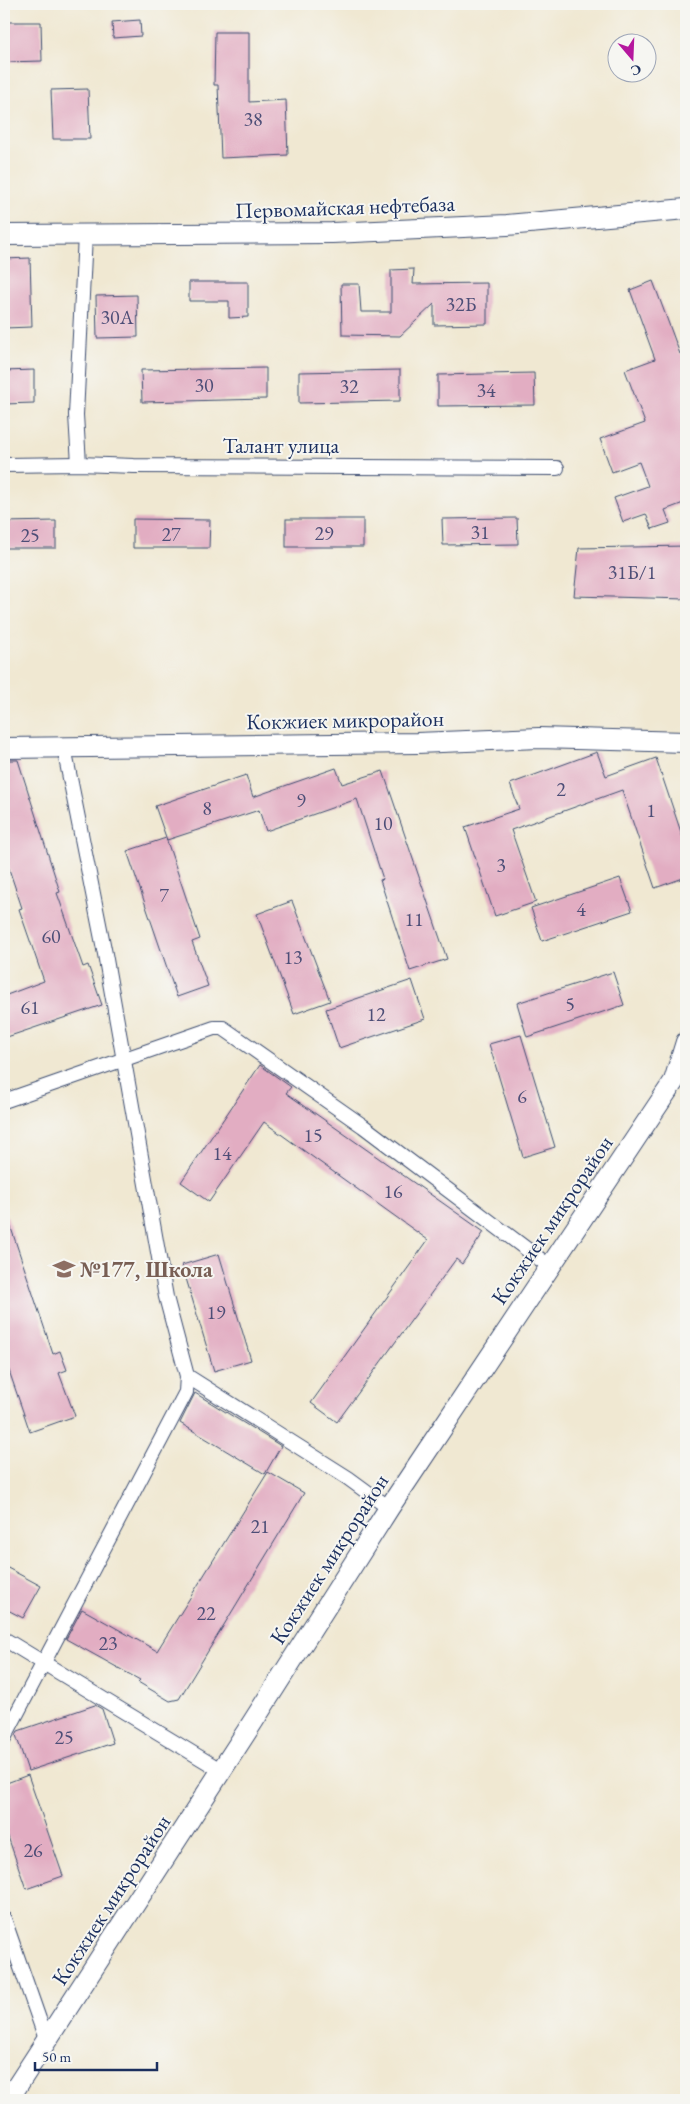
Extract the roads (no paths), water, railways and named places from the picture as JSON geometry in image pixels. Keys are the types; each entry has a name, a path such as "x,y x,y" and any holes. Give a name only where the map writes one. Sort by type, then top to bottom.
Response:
{"street":[{"name":"Первомайская нефтебаза","path":"4,235 351,233 507,225 686,209"},
{"path":"79,464 76,415 85,235"},
{"name":"Талант улица","path":"4,465 557,468"},
{"name":"Кокжиек микрорайон","path":"4,748 417,743 539,738 686,742"},
{"path":"4,1738 42,1662 186,1392 187,1376 166,1297 124,1059 64,748"},
{"path":"4,1101 214,1028 223,1028 363,1126 549,1266"},
{"name":"Кокжиек микрорайон","path":"8,2100 222,1771 388,1508 674,1081 686,1042"},
{"path":"187,1376 348,1478 388,1508"},
{"path":"4,1639 222,1771"},
{"path":"4,1919 47,2042"}],"place":[{"name":"№177, Школа","path":"64,1269"}]}
